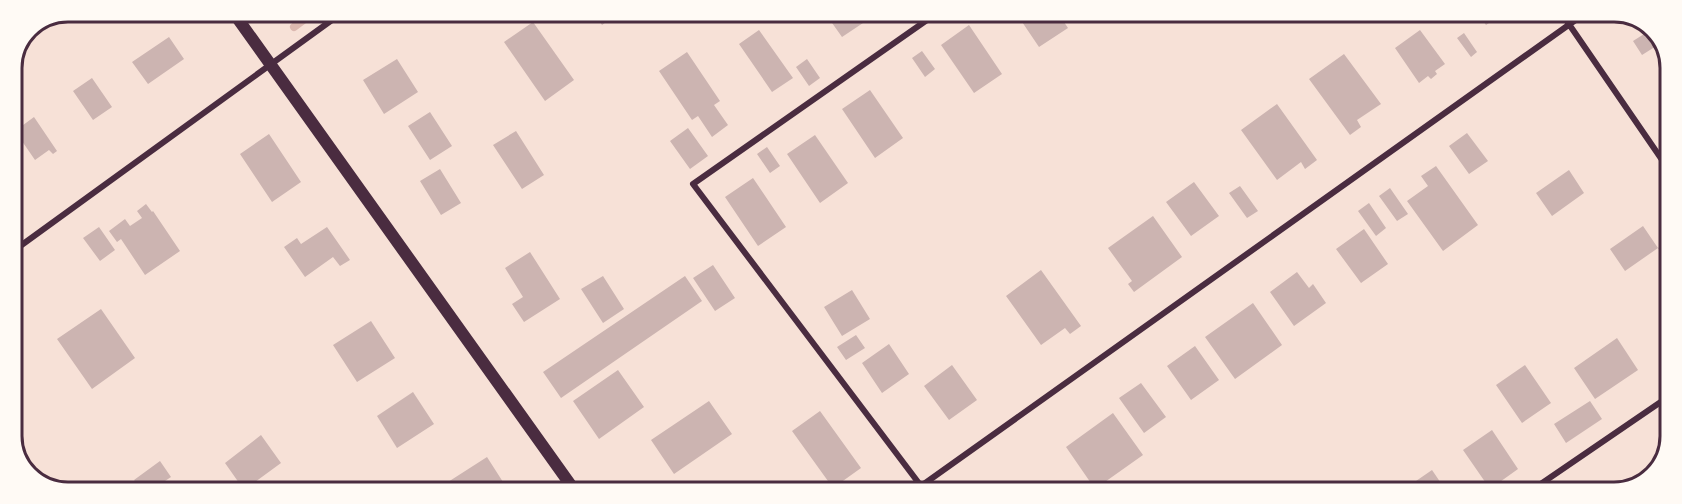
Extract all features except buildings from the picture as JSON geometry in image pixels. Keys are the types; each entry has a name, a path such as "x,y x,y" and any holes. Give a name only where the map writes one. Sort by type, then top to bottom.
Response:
{"main road":[{"path":"240,22 569,482"}],"street":[{"path":"22,244 329,22"},
{"path":"918,482 693,184 923,22"},
{"path":"927,482 1572,22"},
{"path":"1569,24 1659,156"},
{"path":"1544,482 1660,403"}],"waterway":[{"path":"294,27 301,22"}]}
